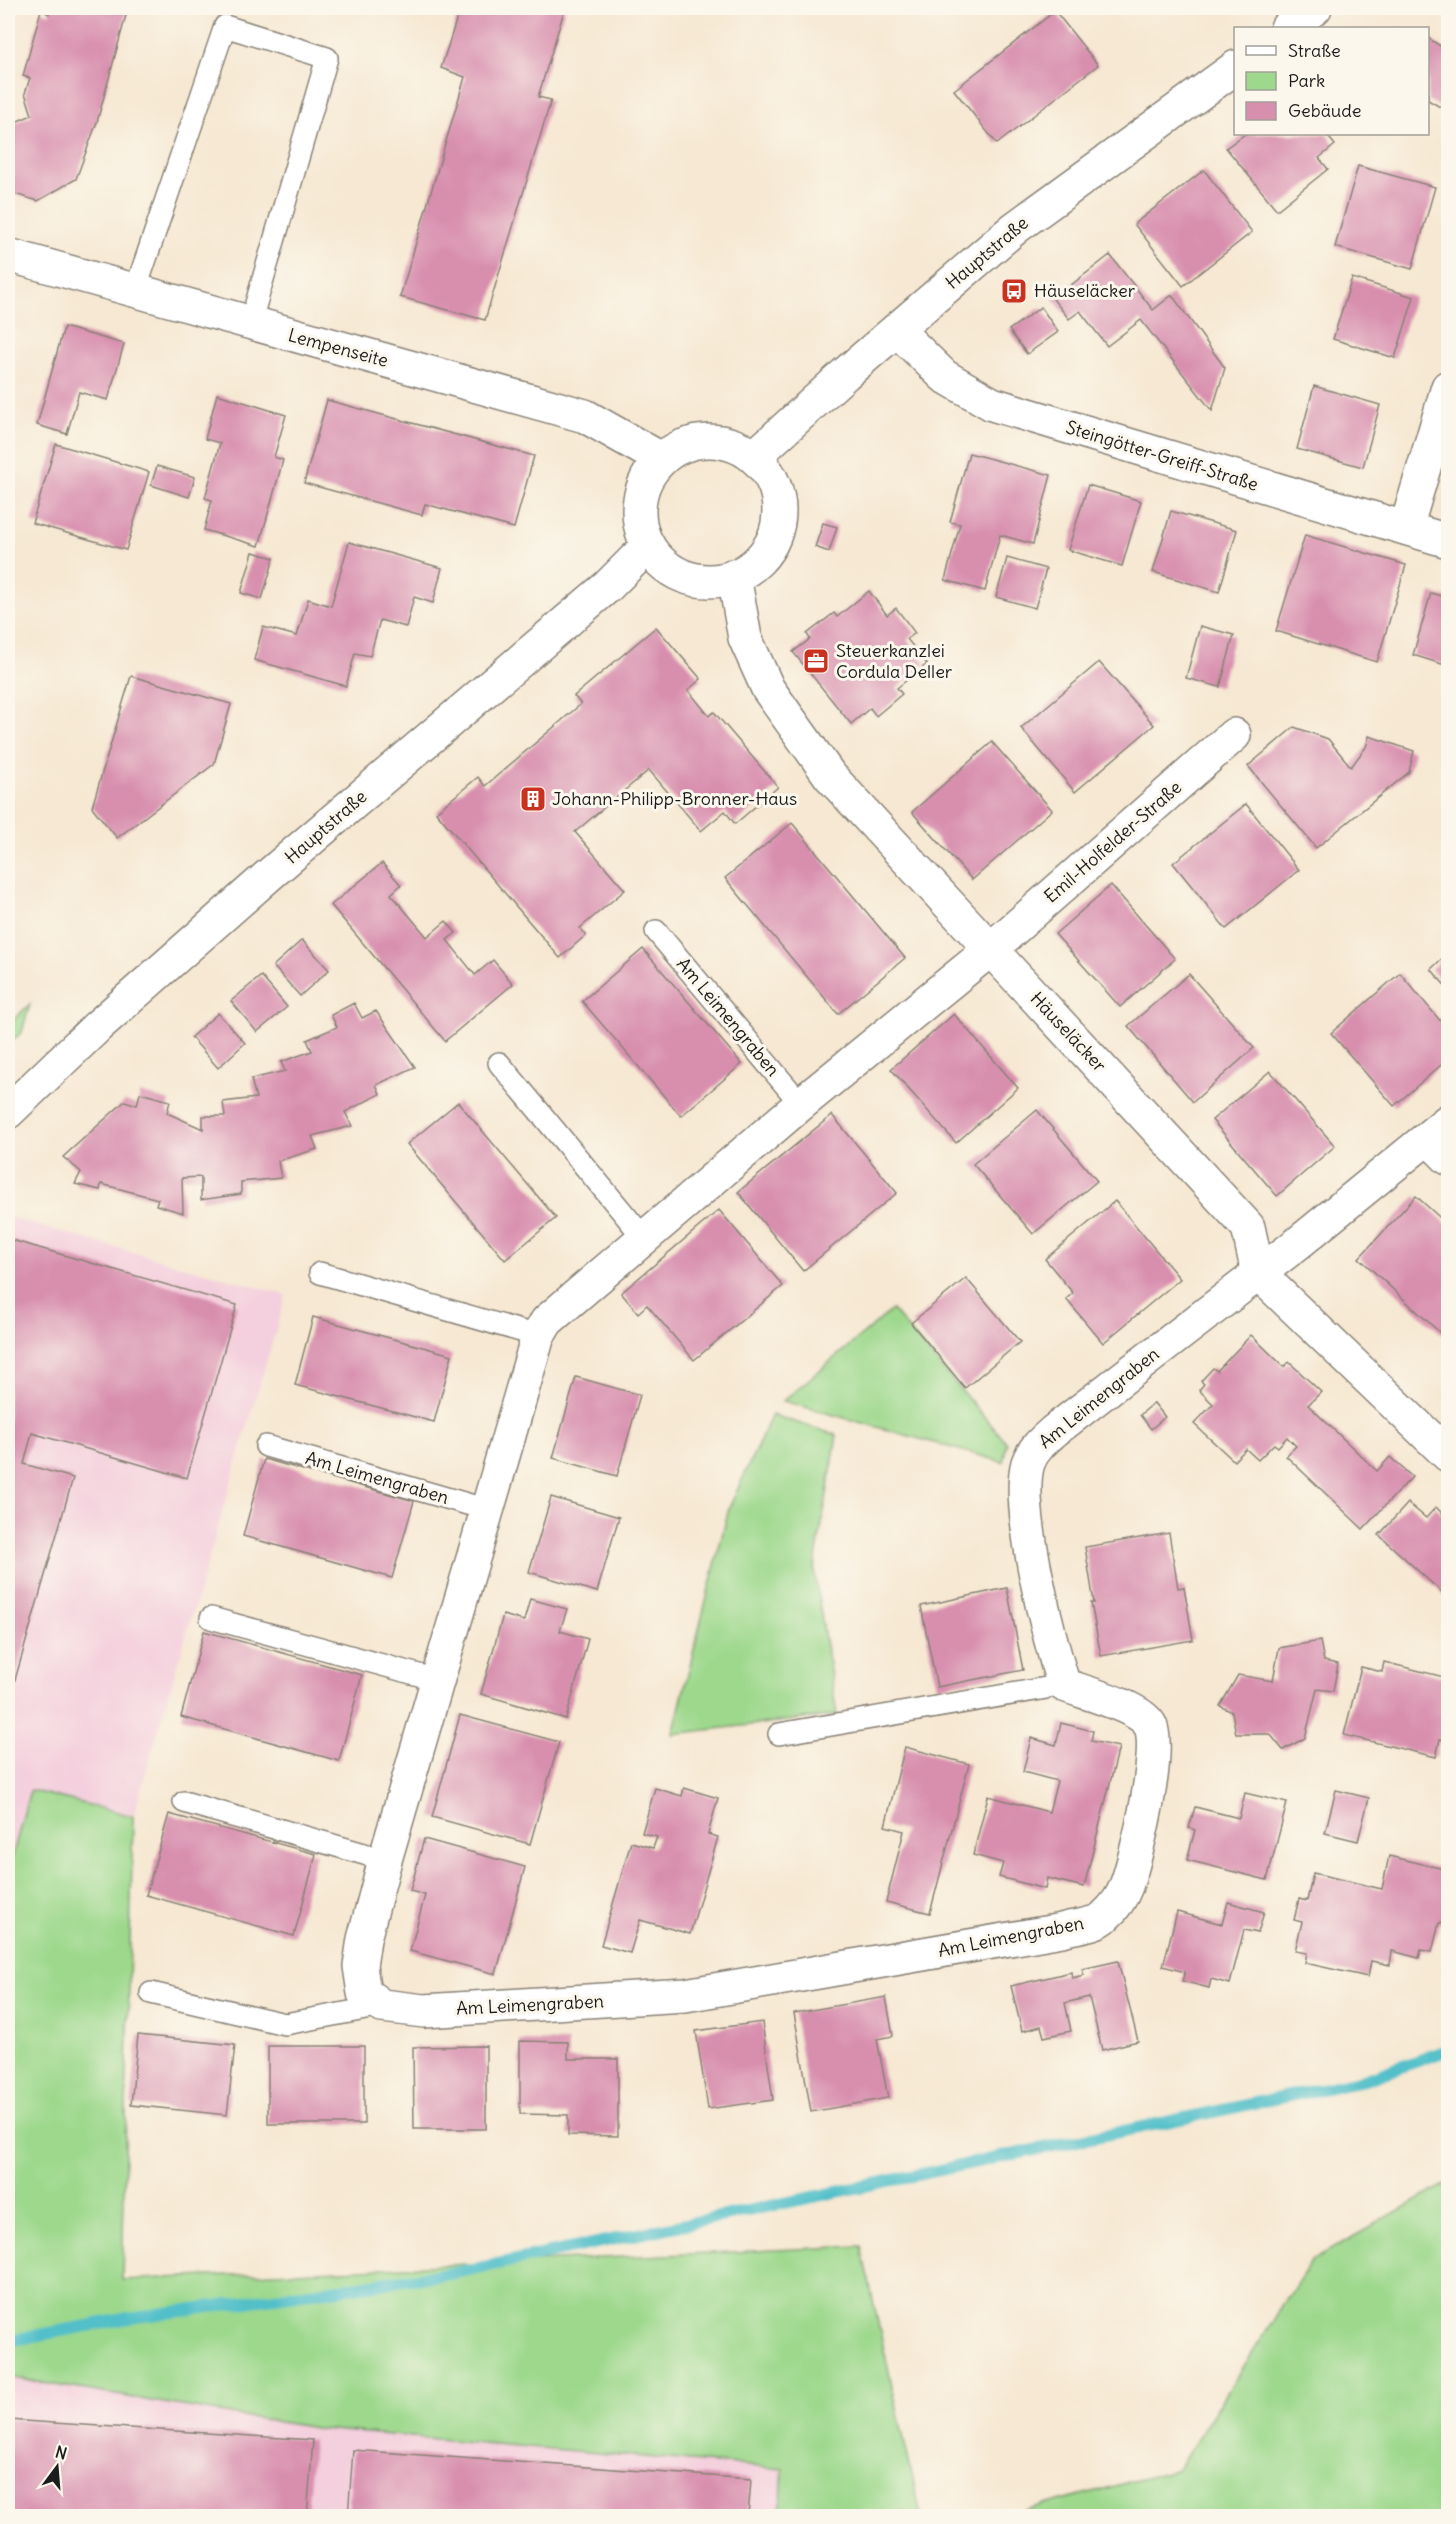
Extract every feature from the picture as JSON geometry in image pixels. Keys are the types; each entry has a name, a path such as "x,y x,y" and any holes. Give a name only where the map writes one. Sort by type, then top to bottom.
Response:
{"street":[{"path":"1288,27 1315,8"},
{"name":"Hauptstraße","path":"754,457 1015,228 1234,68"},
{"name":"Lempenseite","path":"8,255 585,416 661,459"},
{"name":"Steingötter-Greiff-Straße","path":"897,330 944,376 992,404 1288,495 1449,541"},
{"path":"1406,528 1449,387"},
{"path":"707,441 740,448 754,457 765,469 778,498 777,530 760,559 734,576 718,581 685,577 670,569 648,546 641,528 639,509 641,491 649,473 661,459 690,443 707,441"},
{"name":"Hauptstraße","path":"8,1112 98,1026 608,586 648,546"},
{"name":"Häuseläcker","path":"734,576 745,638 768,690 830,776 1248,1227 1258,1273"},
{"name":"Emil-Holfelder-Straße","path":"991,949 1234,735"},
{"path":"382,2006 364,1993 360,1966 364,1939 538,1336 547,1321 644,1238 801,1104 991,949"},
{"name":"Am Leimengraben","path":"382,2006 424,2011 685,1995 1062,1930 1104,1919 1118,1903 1126,1886 1148,1794 1155,1744 1150,1725 1135,1711 1064,1685 1051,1645 1026,1512 1026,1473 1029,1461 1036,1446 1054,1431 1258,1273 1442,1139"},
{"path":"1258,1273 1449,1455"}],"lane":[{"path":"135,291 225,26 327,58 250,324"},
{"name":"Am Leimengraben","path":"656,931 801,1104"},
{"path":"500,1063 644,1238"},
{"path":"320,1273 538,1336"},
{"name":"Am Leimengraben","path":"266,1446 488,1510"},
{"path":"211,1618 437,1680"},
{"path":"779,1734 1064,1685"},
{"path":"184,1802 385,1860"},
{"name":"Am Leimengraben","path":"150,1993 285,2024 382,2006"}],"shaded area":[{"path":"8,1217 286,1295 133,1816 30,1790 8,1873"},
{"path":"8,2377 321,2429 784,2470 780,2516 8,2516"}],"green space":[{"path":"30,1004 22,1032 8,1045 8,1025"},
{"path":"892,1310 1007,1443 1003,1462 783,1401"},
{"path":"772,1415 837,1435 814,1570 837,1715 673,1734 729,1508"},
{"path":"30,1790 133,1816 122,2280 861,2246 921,2516 780,2516 783,2469 321,2429 8,2377 8,1873"},
{"path":"1448,2183 1448,2516 1002,2516 1178,2469 1312,2260"}],"building":[{"path":"50,8 128,8 97,122 76,179 38,201 8,192 8,125 32,115 25,93 30,78 23,76 41,10 49,14"},
{"path":"460,8 565,8 538,97 551,100 485,320 400,297 465,77 441,68"},
{"path":"1055,11 1098,65 997,144 954,90"},
{"path":"1429,39 1448,51 1448,93 1440,107 1429,101"},
{"path":"1244,135 1327,135 1335,145 1319,158 1328,169 1277,210 1226,148"},
{"path":"1358,166 1435,187 1412,269 1335,247"},
{"path":"1204,170 1252,232 1183,286 1134,224"},
{"path":"1110,255 1153,310 1172,295 1225,368 1212,411 1141,320 1107,346 1080,311 1069,319 1053,299"},
{"path":"1352,278 1414,297 1395,358 1333,339"},
{"path":"1041,307 1058,332 1027,354 1009,330"},
{"path":"64,327 124,344 108,400 79,392 67,434 37,425"},
{"path":"1314,386 1380,405 1363,467 1297,449"},
{"path":"217,394 286,415 274,457 283,460 259,546 204,530 212,500 205,498 220,443 205,439"},
{"path":"327,400 534,456 514,528 425,504 422,515 304,483"},
{"path":"56,444 149,472 126,550 32,523"},
{"path":"969,453 1051,475 1033,544 1000,535 985,591 945,580 960,524 950,522"},
{"path":"157,466 195,477 189,497 151,485"},
{"path":"1088,485 1141,501 1122,566 1068,550"},
{"path":"1171,511 1237,530 1219,592 1153,572"},
{"path":"823,523 837,527 829,552 815,547"},
{"path":"1305,535 1406,565 1377,662 1276,631"},
{"path":"349,542 442,568 433,603 414,597 406,627 380,620 370,656 355,653 346,686 254,660 263,627 297,636 308,599 331,606"},
{"path":"253,552 274,558 262,599 241,593"},
{"path":"1007,558 1046,569 1035,608 996,597"},
{"path":"869,591 887,615 896,608 915,633 907,639 927,664 897,688 902,694 876,716 870,708 851,724 793,652 810,639 807,634 834,613 837,617"},
{"path":"1431,593 1448,598 1448,666 1413,655"},
{"path":"1200,626 1234,635 1220,687 1186,678"},
{"name":"Johann-Philipp-Bronner-Haus","path":"656,627 701,679 688,690 709,716 714,712 778,787 735,824 725,811 701,831 649,770 575,832 625,890 580,928 586,935 560,958 436,812 478,777 485,786 581,704 574,696"},
{"path":"1099,662 1154,725 1075,792 1021,728"},
{"path":"131,676 231,704 214,764 117,838 92,807"},
{"path":"1294,727 1328,739 1351,767 1366,747 1369,736 1414,751 1409,772 1316,848 1248,766"},
{"path":"992,742 1052,810 972,880 912,812"},
{"path":"1246,804 1299,870 1226,929 1173,863"},
{"path":"792,823 905,958 838,1014 725,878"},
{"path":"382,863 401,885 391,894 427,937 446,921 456,933 447,940 475,975 493,960 513,984 445,1041 331,905"},
{"path":"1111,885 1175,959 1120,1007 1055,934"},
{"path":"302,940 329,970 300,996 273,966"},
{"path":"643,949 742,1064 681,1116 582,1001"},
{"path":"1448,953 1448,989 1431,969"},
{"path":"1400,973 1448,1030 1448,1059 1394,1106 1331,1033"},
{"path":"1189,974 1254,1048 1193,1102 1128,1026"},
{"path":"261,976 287,1007 257,1032 231,1001"},
{"path":"354,1003 362,1018 376,1011 415,1067 376,1085 380,1094 345,1112 352,1126 312,1136 317,1149 278,1161 281,1178 241,1182 241,1194 201,1200 201,1177 182,1178 183,1213 156,1205 158,1199 101,1184 100,1190 75,1184 81,1172 63,1157 125,1101 137,1105 140,1093 170,1101 167,1113 203,1129 203,1116 225,1116 223,1102 256,1098 251,1079 285,1071 281,1062 312,1051 307,1040 337,1027 331,1015"},
{"path":"218,1013 245,1043 218,1068 191,1037"},
{"path":"954,1014 1018,1088 956,1143 891,1069"},
{"path":"1270,1071 1335,1146 1277,1196 1212,1120"},
{"path":"458,1102 556,1218 505,1260 407,1144"},
{"path":"1037,1110 1097,1181 1033,1234 973,1164"},
{"path":"832,1115 897,1193 803,1271 738,1192"},
{"path":"1416,1196 1448,1225 1448,1340 1359,1258"},
{"path":"1115,1201 1180,1279 1103,1343 1066,1299 1073,1293 1045,1259"},
{"path":"719,1210 783,1286 694,1360 647,1305 638,1313 621,1293"},
{"path":"8,1239 237,1305 187,1478 32,1433 24,1464 73,1478 8,1704"},
{"path":"966,1278 1020,1342 965,1388 911,1323"},
{"path":"313,1317 452,1355 434,1422 295,1385"},
{"path":"1251,1335 1284,1367 1289,1362 1321,1392 1308,1405 1377,1471 1390,1457 1412,1477 1363,1529 1286,1456 1296,1446 1287,1437 1278,1447 1274,1444 1258,1460 1246,1449 1234,1461 1194,1424 1213,1404 1199,1390 1204,1384 1201,1381 1213,1368 1217,1371"},
{"path":"576,1377 640,1395 617,1476 553,1458"},
{"path":"1154,1403 1165,1417 1151,1429 1140,1415"},
{"path":"264,1459 414,1501 392,1578 243,1536"},
{"path":"551,1497 619,1517 597,1592 529,1572"},
{"path":"1408,1503 1426,1518 1436,1507 1448,1519 1448,1598 1379,1535"},
{"path":"1169,1533 1178,1588 1184,1587 1193,1640 1101,1656 1091,1603 1094,1603 1085,1547"},
{"path":"1007,1588 1023,1670 937,1687 921,1606"},
{"path":"530,1599 567,1609 560,1631 588,1639 566,1719 481,1694 503,1615 524,1621"},
{"path":"204,1631 362,1675 339,1761 181,1717"},
{"path":"1320,1641 1324,1661 1338,1664 1333,1691 1317,1689 1305,1738 1283,1750 1270,1734 1236,1734 1232,1712 1220,1706 1238,1675 1273,1681 1279,1648"},
{"path":"1384,1662 1448,1678 1448,1741 1440,1739 1436,1757 1344,1735 1361,1667 1382,1672"},
{"path":"460,1715 559,1742 530,1844 432,1817"},
{"path":"1061,1723 1093,1731 1091,1741 1119,1747 1084,1887 1047,1878 1045,1889 999,1877 1003,1863 973,1855 988,1796 1049,1812 1057,1781 1023,1772 1031,1738 1056,1745"},
{"path":"905,1747 969,1764 930,1913 886,1902 904,1831 885,1826"},
{"path":"655,1788 682,1796 684,1788 718,1798 708,1834 718,1837 690,1934 640,1920 630,1953 601,1945 631,1842 653,1848 657,1837 642,1833"},
{"path":"1336,1790 1369,1798 1358,1841 1325,1833"},
{"path":"1245,1793 1287,1803 1267,1880 1187,1860 1195,1830 1189,1828 1195,1807 1239,1818"},
{"path":"169,1814 316,1854 294,1936 146,1895"},
{"path":"424,1839 525,1867 496,1974 410,1951 425,1895 410,1891"},
{"path":"1389,1856 1448,1870 1444,1900 1448,1901 1448,1920 1447,1924 1439,1923 1432,1952 1421,1950 1419,1958 1392,1951 1390,1965 1371,1961 1368,1977 1305,1963 1307,1953 1295,1951 1302,1922 1294,1920 1299,1899 1307,1901 1313,1873 1382,1889"},
{"path":"1228,1902 1264,1912 1258,1933 1244,1930 1230,1984 1211,1979 1209,1988 1182,1981 1185,1972 1163,1966 1177,1912 1222,1924"},
{"path":"1118,1961 1138,2041 1102,2050 1089,1997 1065,2003 1071,2031 1044,2037 1041,2026 1022,2031 1011,1986 1071,1972 1072,1978 1084,1975 1082,1969"},
{"path":"886,1997 893,2036 877,2039 888,2098 811,2112 794,2013"},
{"path":"762,2022 773,2100 708,2109 696,2031"},
{"path":"138,2035 235,2045 227,2115 131,2105"},
{"path":"520,2041 568,2042 568,2059 618,2059 618,2136 568,2135 568,2115 520,2114"},
{"path":"268,2046 364,2046 364,2124 268,2124"},
{"path":"486,2046 486,2129 414,2129 413,2047"},
{"path":"8,2420 313,2440 307,2516 8,2516"},
{"path":"353,2450 751,2479 748,2516 348,2516"}],"waterway":[{"path":"8,2341 129,2318 455,2273 1364,2080 1448,2050"}],"place":[{"name":"Häuseläcker","path":"1014,291"},
{"name":"Steuerkanzlei Cordula Deller","path":"816,661"},
{"name":"Johann-Philipp-Bronner-Haus","path":"533,799"}]}
